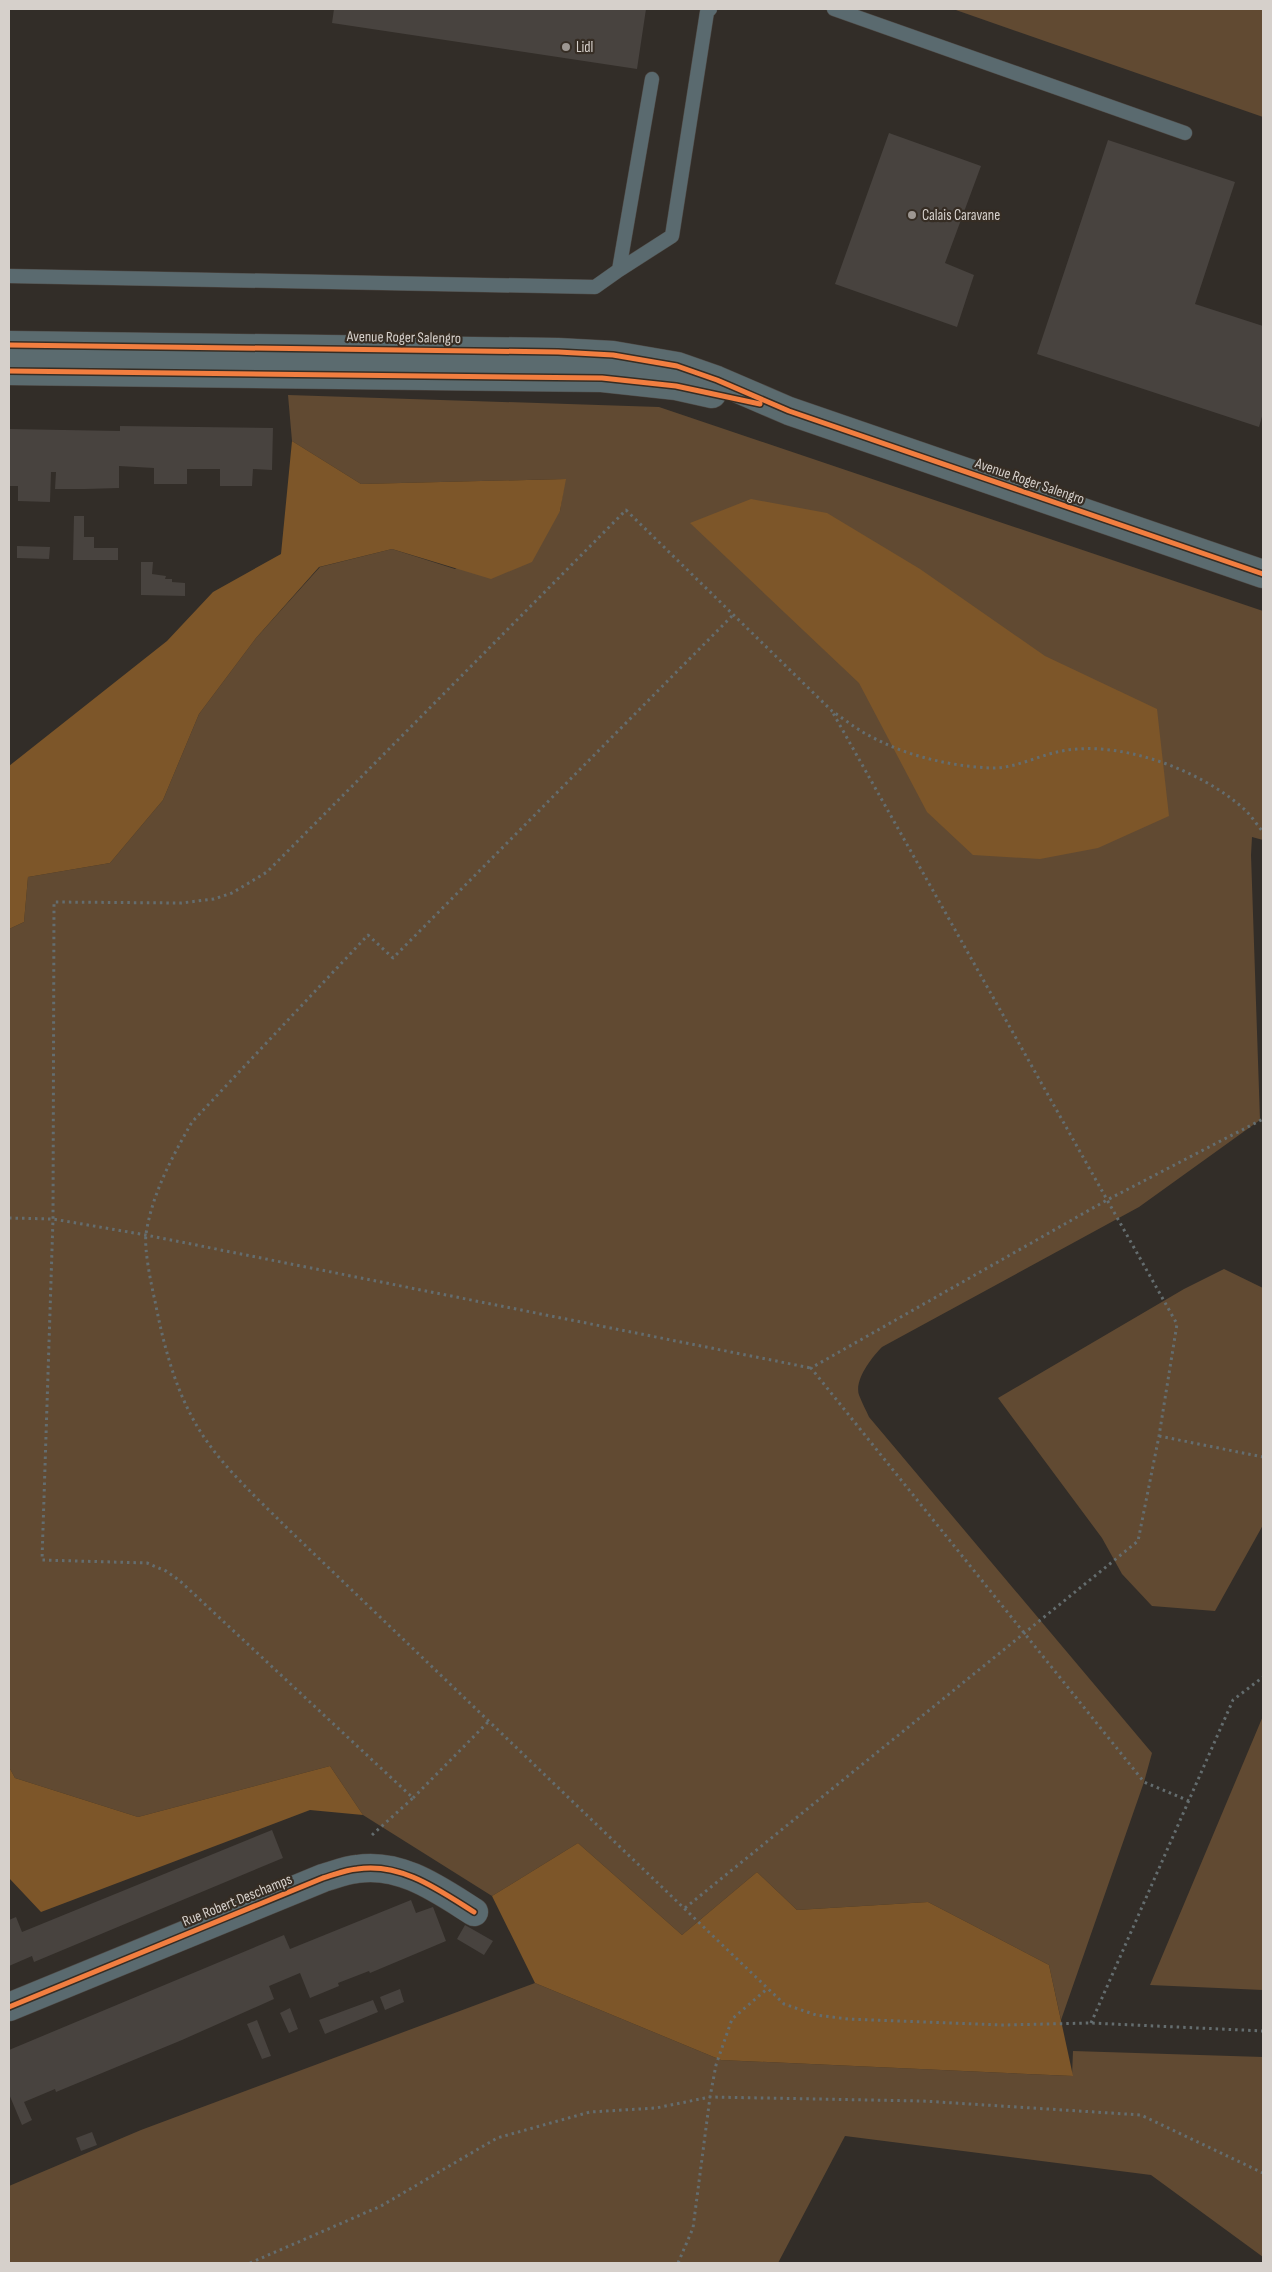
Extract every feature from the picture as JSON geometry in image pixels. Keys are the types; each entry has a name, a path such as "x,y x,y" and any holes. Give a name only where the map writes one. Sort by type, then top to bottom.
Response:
{"main road":[{"name":"Avenue Roger Salengro","path":"9,345 598,354 677,366 717,380 789,411 1263,574"},
{"name":"Avenue Roger Salengro","path":"9,371 602,378 676,386 789,411"}],"street":[{"name":"Rue Robert Deschamps","path":"9,2007 323,1878 356,1869 380,1868 409,1875 474,1912"}],"lane":[{"path":"9,276 595,287 672,236 706,12 710,9"},
{"path":"834,9 1184,133"},
{"path":"619,270 652,79"}],"path":[{"path":"414,1798 180,1581 166,1571 147,1563 42,1560 53,1219 54,902 182,903 214,899 232,893 261,876 626,510 732,616 832,711 870,736 917,755 955,765 993,768 1028,762 1057,752 1088,747 1120,751 1167,764 1204,781 1244,809 1263,832"},
{"path":"732,616 393,958 368,935 192,1122 172,1157 165,1174 155,1199 146,1235 152,1288 162,1337 176,1381 194,1420 210,1444 245,1486 284,1526 784,2004 816,2016 848,2019 1003,2025 1091,2023 1263,2031"},
{"path":"685,1908 1138,1541 1159,1436 1177,1324 832,711"},
{"path":"810,1368 1107,1200 1263,1119"},
{"path":"9,1218 53,1219 146,1235 810,1368 1144,1782 1189,1800"},
{"path":"1159,1436 1263,1457"},
{"path":"1091,2023 1233,1700 1263,1677"},
{"path":"365,1841 414,1798 489,1721"},
{"path":"678,2263 693,2228 716,2065 732,2019 767,1989"},
{"path":"250,2263 381,2206 497,2138 590,2112 656,2108 710,2097 923,2101 1141,2115 1263,2174"}],"shaded area":[{"path":"953,9 1263,9 1263,117"},
{"path":"288,395 659,407 1263,611 1263,840 1252,837 1251,855 1260,1120 1139,1207 882,1347 861,1376 858,1389 869,1417 1152,1753 1144,1782 1061,2020 1049,1965 928,1902 797,1910 757,1872 682,1935 578,1843 492,1896 363,1815 330,1766 138,1817 15,1778 9,1767 9,929 24,922 28,877 110,863 163,800 199,714 256,638 320,567 392,549 455,569 560,511 565,479 361,484 292,441"},
{"path":"292,441 361,484 566,479 560,511 532,562 491,579 392,549 319,567 256,638 199,714 163,800 110,863 28,877 24,922 9,929 9,766 167,641 213,592 281,554"},
{"path":"751,499 827,513 920,569 1045,656 1157,709 1169,816 1098,848 1040,859 973,855 927,812 859,683 690,523"},
{"path":"1224,1269 1263,1288 1263,1525 1215,1611 1152,1606 1122,1574 1102,1538 998,1398 1184,1289"},
{"path":"1263,1716 1263,1990 1150,1985"},
{"path":"330,1766 363,1815 310,1810 41,1912 9,1878 9,1767 15,1778 138,1817"},
{"path":"578,1843 682,1935 757,1872 797,1910 928,1902 1049,1965 1073,2076 721,2060 535,1983 492,1896"},
{"path":"535,1983 721,2060 1072,2076 1073,2051 1263,2057 1263,2257 1151,2175 845,2136 778,2263 9,2263 9,2186 141,2130"}],"building":[{"name":"Lidl","path":"334,9 646,9 637,69 332,23"},
{"name":"Calais Caravane","path":"889,133 981,166 945,263 974,275 957,327 835,284"},
{"path":"1108,140 1235,182 1195,304 1263,326 1263,413 1259,427 1037,354"},
{"path":"120,426 273,428 272,470 253,469 252,486 220,486 220,469 187,469 187,484 154,484 154,468 119,466 119,488 85,489 55,489 56,472 51,472 50,502 18,501 18,486 9,486 9,429 120,431"},
{"path":"74,516 84,516 84,537 94,537 94,548 118,548 118,560 73,560"},
{"path":"17,546 50,547 49,559 17,558"},
{"path":"141,562 153,562 152,574 166,576 165,579 172,579 172,582 185,583 185,596 141,595"},
{"path":"272,1830 283,1858 34,1962 32,1956 9,1966 9,1920 16,1917 22,1932"},
{"path":"411,1900 416,1913 433,1907 446,1941 370,1973 369,1971 338,1983 339,1986 310,1998 300,1973 269,1986 274,1999 182,2040 56,2092 55,2089 24,2102 32,2120 22,2125 9,2094 9,2050 284,1935 290,1949"},
{"path":"465,1925 493,1941 484,1955 457,1939"},
{"path":"400,1989 404,2002 385,2010 380,1997"},
{"path":"373,2000 378,2012 325,2034 319,2020"},
{"path":"290,2008 298,2029 289,2033 280,2013"},
{"path":"257,2020 271,2056 262,2059 247,2024"},
{"path":"92,2132 97,2145 81,2151 76,2138"}],"cycle path":[{"path":"9,345 558,352 613,355 677,366 717,380 789,411 1263,574"},
{"path":"9,371 602,378 676,386 760,404"},
{"path":"9,2007 323,1878 348,1870 373,1868 404,1874 433,1887 474,1912"}],"place":[{"name":"Lidl","path":"566,47"},
{"name":"Calais Caravane","path":"912,215"}]}
